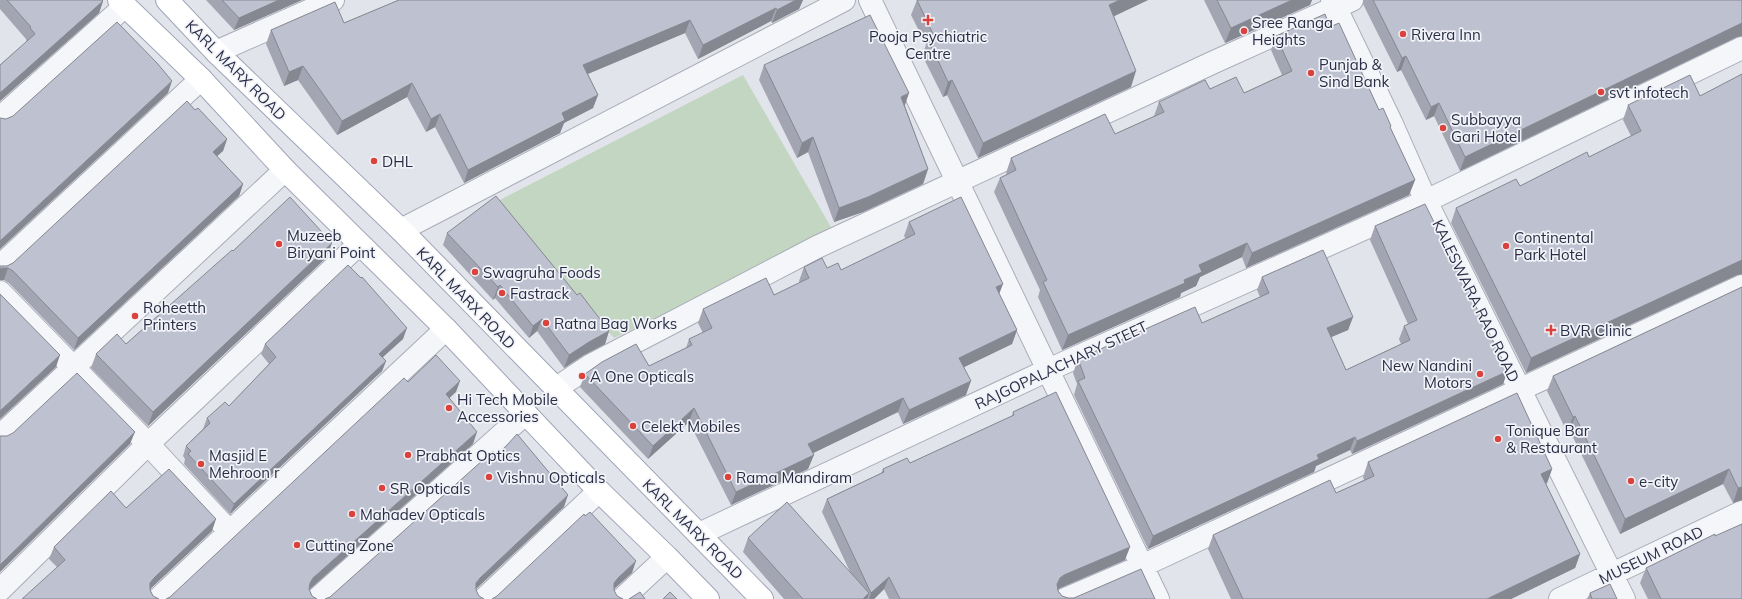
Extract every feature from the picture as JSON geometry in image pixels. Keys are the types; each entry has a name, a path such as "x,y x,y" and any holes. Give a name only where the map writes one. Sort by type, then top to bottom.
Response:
{"main road":[{"name":"KARL MARX ROAD","path":"167,0 216,52 401,230 762,599"},
{"name":"KARL MARX ROAD","path":"122,3 201,79 285,170 446,329 599,491 708,599"}],"street":[{"path":"216,52 333,0"},
{"path":"401,230 844,0"},
{"path":"870,0 1158,599"},
{"path":"0,118 122,3"},
{"path":"555,389 591,365 816,247 1340,3"},
{"name":"KALESWARA RAO ROAD","path":"1340,3 1426,201 1624,599"},
{"name":"RAJGOPALACHARY STEET","path":"699,534 1048,370 1426,201 1742,48"},
{"path":"0,266 201,79"},
{"path":"0,436 285,170"},
{"path":"0,590 148,444 359,244"},
{"path":"1064,599 1142,566 1742,286"},
{"path":"0,292 148,444 230,532"},
{"path":"158,599 446,329"},
{"path":"317,599 525,414"},
{"path":"484,599 599,491"},
{"name":"MUSEUM ROAD","path":"1560,599 1742,512"},
{"path":"622,599 667,557"}],"green space":[{"path":"743,75 835,234 614,338 496,202"}],"building":[{"path":"7,0 103,1 0,93 0,65 35,34 30,28 31,27"},
{"path":"222,0 279,0 239,18"},
{"path":"399,0 796,0 777,10 776,8 703,45 690,20 583,65 598,95 562,113 565,120 468,170 440,114 431,119 412,83 342,121 303,66 289,72 271,30 335,2 344,23"},
{"path":"917,0 1120,0 1109,5 1136,71 983,143 952,80 948,82 928,39 934,36"},
{"path":"1217,0 1292,0 1231,28"},
{"path":"1373,0 1742,0 1742,23 1465,157 1439,103 1431,107 1406,56 1402,58"},
{"path":"1325,14 1330,27 1339,23 1379,110 1383,108 1391,126 1390,127 1415,180 1252,253 1247,243 1199,265 1202,272 1184,280 1185,283 1068,335 1043,282 1047,280 1000,178 1016,170 1011,158 1105,114 1115,134 1164,112 1159,102 1205,80 1210,89 1236,77 1244,93 1292,71 1276,36"},
{"path":"870,15 909,93 901,97 928,169 868,197 839,208 813,137 802,143 764,65"},
{"path":"117,22 157,63 172,81 0,241 0,118 6,119 13,116"},
{"path":"1742,74 1742,260 1531,358 1456,208 1516,179 1520,186 1587,152 1589,157 1641,131 1628,105 1690,75 1700,96"},
{"path":"187,101 195,110 198,108 227,139 213,152 243,184 78,338 13,271 8,268 0,269 0,266 7,266 13,263"},
{"path":"496,196 577,295 580,293 609,331 569,355 542,319 533,326 500,285 498,287 447,233"},
{"path":"290,197 332,243 153,412 96,354 117,334 126,344 232,250 233,251"},
{"path":"961,197 1003,284 996,287 1017,330 959,358 971,381 909,410 903,398 808,444 814,455 736,492 694,408 653,446 585,374 602,362 636,344 649,366 692,345 689,339 712,328 703,309 766,278 774,295 809,278 804,267 822,258 827,268 838,263 841,270 915,234 909,222"},
{"path":"1425,204 1508,371 1357,441 1355,437 1317,455 1319,459 1153,536 1078,381 1085,378 1078,359 1195,307 1202,323 1269,293 1262,277 1323,250 1353,317 1327,328 1346,370 1410,340 1404,326 1417,320 1375,226"},
{"path":"348,265 361,278 362,277 407,328 379,354 386,361 234,504 188,454 191,451 186,446 210,423 207,418 225,402 229,406 276,357 265,344"},
{"path":"1742,287 1742,487 1738,488 1729,469 1625,519 1575,416 1573,417 1553,376"},
{"path":"0,294 60,355 0,411"},
{"path":"436,355 460,381 446,394 477,432 313,578 309,589 312,596 317,599 166,599 170,597 404,378 408,382"},
{"path":"77,373 135,432 0,565 0,436 7,436 13,433"},
{"path":"1056,392 1130,547 1064,575 1060,578 1057,584 1058,591 1062,596 1074,598 1141,569 1155,599 900,599 889,577 871,593 827,499 884,472 883,469 907,458 910,463 1014,415 1013,412"},
{"path":"1517,393 1552,469 1541,474 1580,554 1487,599 1243,599 1213,535 1330,480 1336,493 1374,476 1368,462"},
{"path":"517,434 568,495 480,578 476,583 476,590 479,596 484,599 325,599 330,597 493,451 497,456"},
{"path":"169,469 216,519 150,583 150,590 153,596 159,599 22,599 65,560 54,547 111,491 126,508"},
{"path":"787,502 869,593 863,599 803,599 748,538"},
{"path":"590,512 636,561 614,583 614,590 617,596 623,599 492,599 584,514 585,516"},
{"path":"1742,524 1742,599 1661,599 1646,568 1715,534 1715,536"},
{"path":"1610,584 1617,599 1592,599 1590,593"},
{"path":"640,592 645,599 629,599"},
{"path":"670,592 677,599 663,599"}],"place":[{"name":"Pooja Psychiatric Centre","path":"928,20"},
{"name":"Sree Ranga Heights","path":"1244,31"},
{"name":"Rivera Inn","path":"1403,34"},
{"name":"Punjab & Sind Bank","path":"1311,73"},
{"name":"svt infotech","path":"1601,92"},
{"name":"Subbayya Gari Hotel","path":"1443,128"},
{"name":"DHL","path":"374,161"},
{"name":"Muzeeb Biryani Point","path":"279,244"},
{"name":"Continental Park Hotel","path":"1506,246"},
{"name":"Swagruha Foods","path":"475,272"},
{"name":"Fastrack","path":"502,293"},
{"name":"Roheetth Printers","path":"135,316"},
{"name":"Ratna Bag Works","path":"546,323"},
{"name":"BVR Clinic","path":"1551,330"},
{"name":"New Nandini Motors","path":"1480,374"},
{"name":"A One Opticals","path":"582,376"},
{"name":"Hi Tech Mobile Accessories","path":"449,408"},
{"name":"Celekt Mobiles","path":"633,426"},
{"name":"Tonique Bar & Restaurant","path":"1498,439"},
{"name":"Prabhat Optics","path":"408,455"},
{"name":"Masjid E Mehroon r","path":"201,464"},
{"name":"Vishnu Opticals","path":"489,477"},
{"name":"Rama Mandiram","path":"728,477"},
{"name":"e-city","path":"1631,481"},
{"name":"SR Opticals","path":"382,488"},
{"name":"Mahadev Opticals","path":"352,514"},
{"name":"Cutting Zone","path":"297,545"}]}
